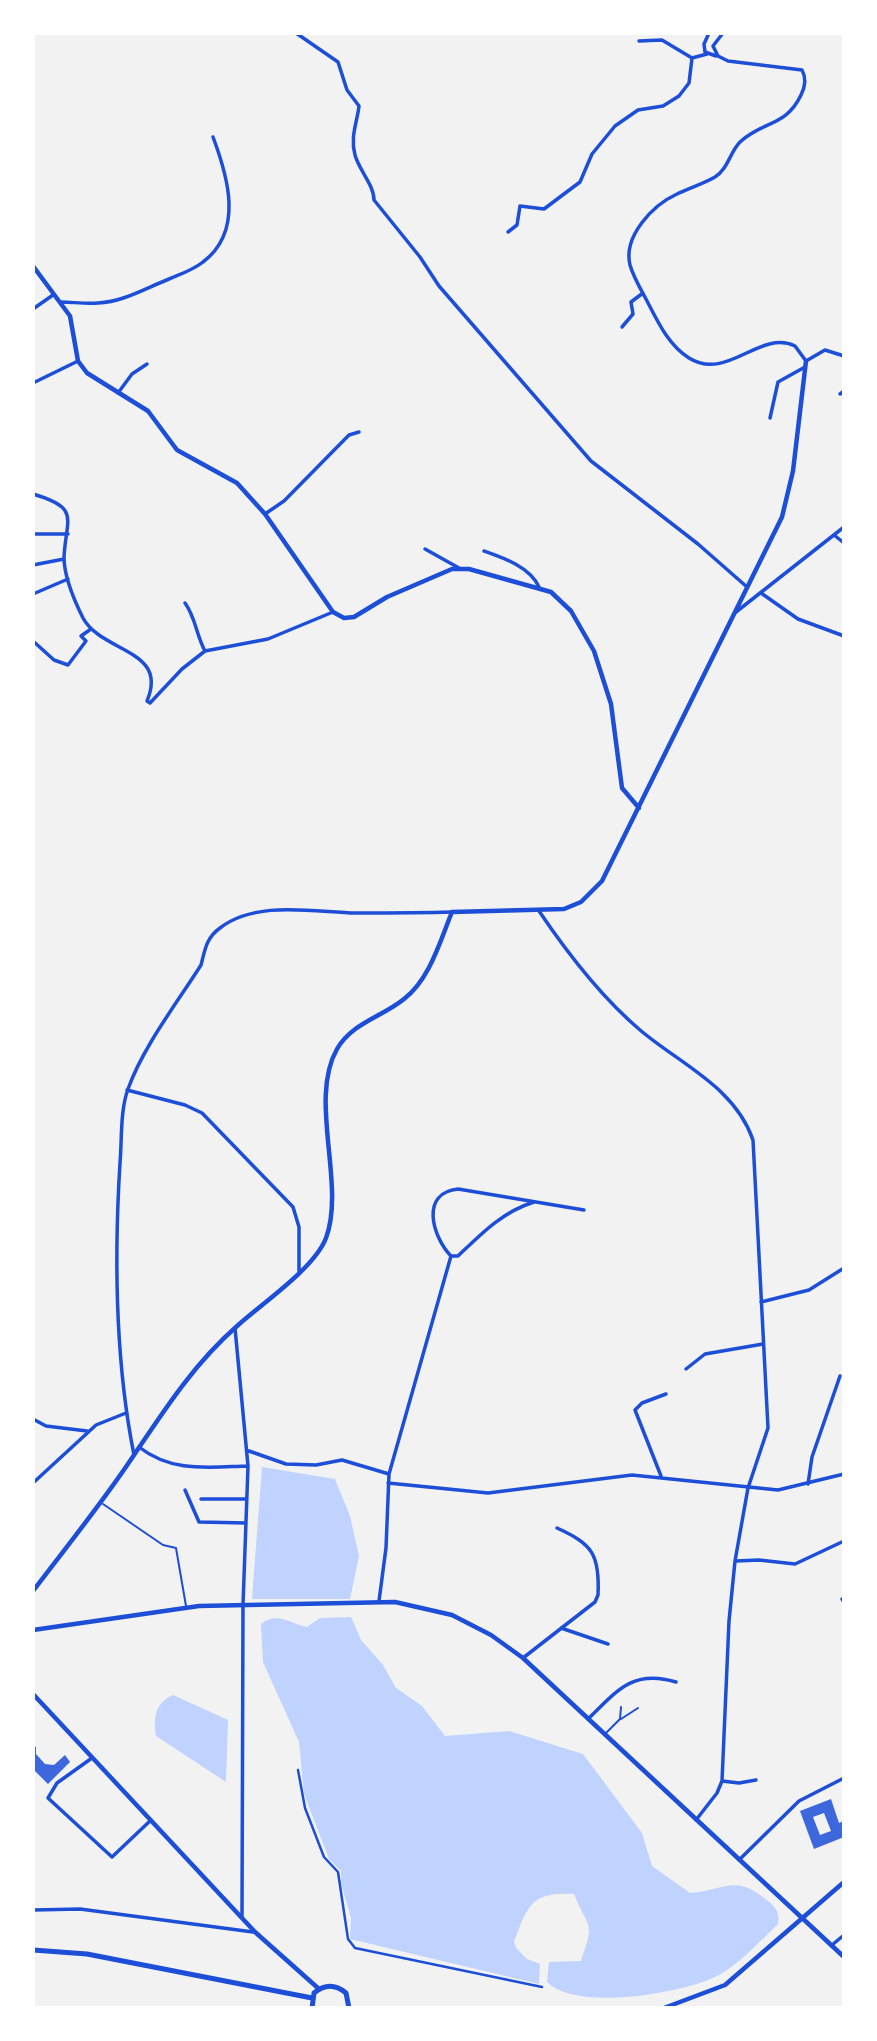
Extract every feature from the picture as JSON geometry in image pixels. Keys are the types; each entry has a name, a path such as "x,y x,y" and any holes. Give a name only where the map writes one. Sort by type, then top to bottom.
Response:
{"main road":[{"path":"33,1950 87,1954 312,1998"},
{"path":"312,2008 312,1998 319,1989 328,1985 338,1987 346,1993 349,2008"}],"street":[{"path":"296,33 338,62 347,90 359,106 352,140 359,167 374,192 374,200 420,257 439,286 591,461 698,544 747,587"},
{"path":"706,54 704,44 709,33"},
{"path":"718,56 713,46 723,33"},
{"path":"134,1455 126,1413 119,1340 116,1219 127,1090 201,965 205,945 219,928 250,915 293,909 415,914 539,911 574,907 593,892 610,868 736,612 785,504 793,471 805,364 795,346 783,343 768,345 731,362 703,363 690,359 671,341 643,293 629,257 634,238 649,215 676,194 717,176 740,142 791,114 802,93 805,76 802,70 728,61 706,54 692,58 662,40 639,41"},
{"path":"508,232 517,225 520,206 544,209 580,182 592,154 615,126 638,110 663,106 679,96 689,83 692,58"},
{"path":"60,302 96,304 124,298 196,267 208,258 225,234 229,200 228,178 213,137"},
{"path":"33,265 70,316 78,361 93,379 148,411 177,450 237,483 265,514 333,612 348,619 387,597 459,568"},
{"path":"622,327 633,314 631,302 643,293"},
{"path":"33,309 53,295"},
{"path":"770,418 778,382 825,350 844,356"},
{"path":"33,383 78,361"},
{"path":"118,393 132,374 147,364"},
{"path":"265,514 284,501 349,435 359,432"},
{"path":"33,494 62,506 70,517 64,559 68,579 91,629 127,651 150,670 153,684 147,701 150,704 182,669 205,651 268,639 333,612"},
{"path":"736,612 844,527"},
{"path":"33,534 68,534"},
{"path":"834,535 844,542"},
{"path":"425,549 459,568 539,587 561,599 571,611 594,651 611,704 620,780 624,792 639,808"},
{"path":"484,551 515,564 532,576 539,587"},
{"path":"33,565 64,559"},
{"path":"33,594 68,579"},
{"path":"761,593 797,619 844,636"},
{"path":"185,603 205,651"},
{"path":"33,641 54,660 68,665 85,642 81,636 91,629"},
{"path":"539,911 568,955 615,1006 639,1029 738,1108 754,1140 768,1429 748,1488 736,1561 729,1621 722,1781 717,1793 696,1820"},
{"path":"33,1591 205,1355 299,1271 325,1239 329,1222 326,1093 332,1060 339,1046 356,1027 399,1003 414,989 433,958 452,912"},
{"path":"127,1090 185,1105 202,1113 293,1207 299,1227 299,1271"},
{"path":"536,1202 509,1212 480,1233 458,1256 451,1256 440,1243 432,1212 435,1199 444,1192 458,1189 536,1202 584,1210"},
{"path":"379,1601 386,1548 389,1474 451,1256"},
{"path":"761,1302 809,1290 844,1268"},
{"path":"235,1327 248,1451 243,1605 242,1916"},
{"path":"686,1369 705,1354 763,1344"},
{"path":"808,1484 812,1457 840,1376"},
{"path":"662,1476 635,1410 642,1403 666,1394"},
{"path":"33,1483 89,1431 101,1422 126,1413"},
{"path":"33,1419 46,1426 89,1431"},
{"path":"139,1447 153,1458 176,1466 248,1466"},
{"path":"248,1451 286,1464 316,1465 342,1460 389,1474"},
{"path":"388,1483 488,1493 610,1476 662,1476 778,1490 844,1474"},
{"path":"185,1490 199,1522 246,1523"},
{"path":"201,1499 247,1499"},
{"path":"523,1658 595,1602 598,1588 592,1551 584,1541 557,1528"},
{"path":"736,1561 758,1559 795,1564 844,1541"},
{"path":"33,1630 187,1608 243,1605 379,1601 416,1604 452,1615 491,1635 523,1658 844,1957"},
{"path":"561,1628 608,1644"},
{"path":"588,1719 625,1684 650,1678 676,1682"},
{"path":"33,1694 256,1932 319,1989"},
{"path":"92,1758 57,1783 48,1798 112,1857 151,1820"},
{"path":"298,1770 305,1808 324,1857 338,1872 348,1939 355,1948 542,1987"},
{"path":"739,1860 799,1801 844,1778"},
{"path":"722,1781 739,1783 756,1780"},
{"path":"664,2008 725,1985 844,1882"},
{"path":"33,1910 80,1909 256,1932"},
{"path":"832,1945 844,1935"}],"lane":[{"path":"100,1501 163,1545 176,1548 187,1608"},
{"path":"620,1719 621,1707"},
{"path":"604,1735 620,1719 638,1708"}],"water":[{"path":"262,1467 335,1479 350,1516 359,1556 350,1599 252,1599"},
{"path":"351,1617 361,1640 383,1665 396,1688 422,1706 445,1736 509,1731 583,1754 642,1833 652,1866 690,1893 730,1885 757,1892 773,1906 778,1914 778,1924 740,1960 715,1977 655,1994 604,1998 561,1991 547,1982 549,1962 581,1961 586,1948 588,1925 574,1894 540,1898 523,1918 514,1942 527,1959 540,1964 539,1984 350,1939 351,1918 341,1883 341,1871 329,1859 304,1794 299,1742 263,1662 261,1624 279,1618 307,1627 320,1618"},
{"path":"173,1695 228,1720 226,1782 156,1736 155,1723 159,1707"}],"building":[{"path":"33,1746 45,1764 54,1765 65,1755 70,1762 48,1784 33,1769"},
{"path":"831,1799 839,1823 844,1821 844,1837 814,1849 800,1811","holes":["824,1813 831,1831 820,1835 813,1817"]}]}
